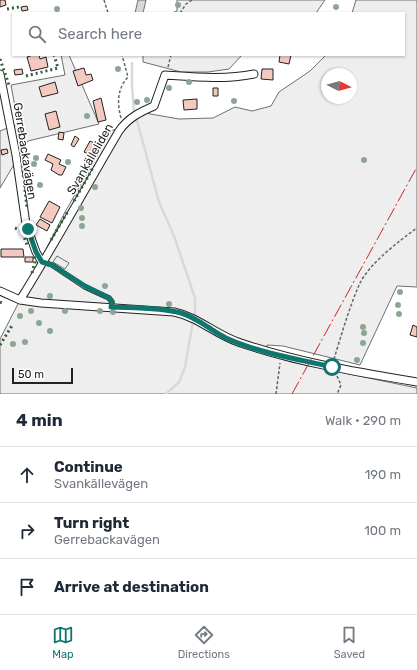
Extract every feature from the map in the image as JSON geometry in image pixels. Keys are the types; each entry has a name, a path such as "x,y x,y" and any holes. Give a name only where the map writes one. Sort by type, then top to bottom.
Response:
{"street":[{"name":"Gerrebackavägen","path":"0,74 16,155 26,224 36,252 42,262"},
{"name":"Svankälleliden","path":"20,300 42,262 59,237 124,124 136,114 154,106 165,74"},
{"path":"165,74 212,77 254,74"},
{"path":"0,291 20,300 41,303 167,310 181,313 195,318 225,337 282,355 335,367 417,382"}],"lane":[{"path":"42,262 52,265 85,286 109,298 112,302 111,307"}],"path":[{"path":"104,0 108,12"},
{"path":"181,12 186,4 192,0"},
{"path":"122,56 128,77 119,91 118,104 124,124"},
{"path":"165,74 172,56"},
{"path":"337,394 341,385 336,375 335,367 360,282 378,260 399,241 417,228"},
{"path":"276,394 282,355"}],"shaded area":[{"path":"138,0 146,0 143,12 135,12"},
{"path":"177,0 325,0 317,12 174,12 177,11"},
{"path":"356,0 417,0 417,287 397,286 360,365 283,346 267,345 267,354 291,362 417,388 417,394 0,394 0,339 65,212 112,130 124,129 145,113 179,119 213,118 235,107 252,111 271,106 279,92 310,71 325,56 405,56 405,12 352,12"},
{"path":"61,56 69,56 99,124 28,141 0,188 0,131 18,124 11,85 65,75"},
{"path":"143,56 241,56 229,69 208,72 181,72 143,62"},
{"path":"57,256 69,263 65,269 53,262"}],"building":[{"path":"0,0 5,0 6,5 0,7"},
{"path":"27,6 28,10 22,11 21,7"},
{"path":"39,56 40,59 46,57 48,67 31,71 27,57"},
{"path":"280,56 291,56 289,64 279,62"},
{"path":"84,68 86,75 91,74 93,80 78,86 73,71"},
{"path":"22,69 23,74 15,75 14,70"},
{"path":"262,69 273,69 273,80 261,79"},
{"path":"55,82 58,93 42,97 39,87"},
{"path":"213,88 218,88 218,96 213,96"},
{"path":"101,98 106,120 98,122 93,101"},
{"path":"197,99 197,109 184,110 183,100"},
{"path":"56,111 60,127 49,130 45,114"},
{"path":"59,132 64,133 63,140 58,139"},
{"path":"75,136 79,139 74,147 71,145"},
{"path":"90,141 100,146 95,157 84,152"},
{"path":"7,149 8,153 2,155 1,150"},
{"path":"48,154 61,160 59,164 66,167 62,175 59,175 51,170 53,164 45,160"},
{"path":"49,201 60,207 52,223 40,217"},
{"path":"40,219 50,225 47,231 36,225"},
{"path":"1,249 23,249 24,257 1,257"},
{"path":"25,257 33,257 33,262 25,262"},
{"path":"413,325 417,327 417,337 410,335"}],"waterway":[{"path":"132,63 134,112"},
{"path":"136,117 159,202 174,236 195,298 195,314"},
{"path":"166,394 179,382 185,367 193,321"}],"hedge":[{"path":"7,9 19,7"},
{"path":"26,76 58,68 54,56"},
{"path":"0,59 9,85"},
{"path":"20,145 27,208"},
{"path":"74,201 94,166"},
{"path":"51,240 68,211"},
{"path":"15,228 22,231 27,245"},
{"path":"32,273 35,262 34,255"},
{"path":"0,345 13,324"}],"power":[{"path":"292,394 417,167"}],"route":[{"path":"28,229 36,252 42,262 52,265 79,283 109,298 112,302 111,307 167,310 181,313 195,318 225,337 238,342 282,355 332,367"}]}
